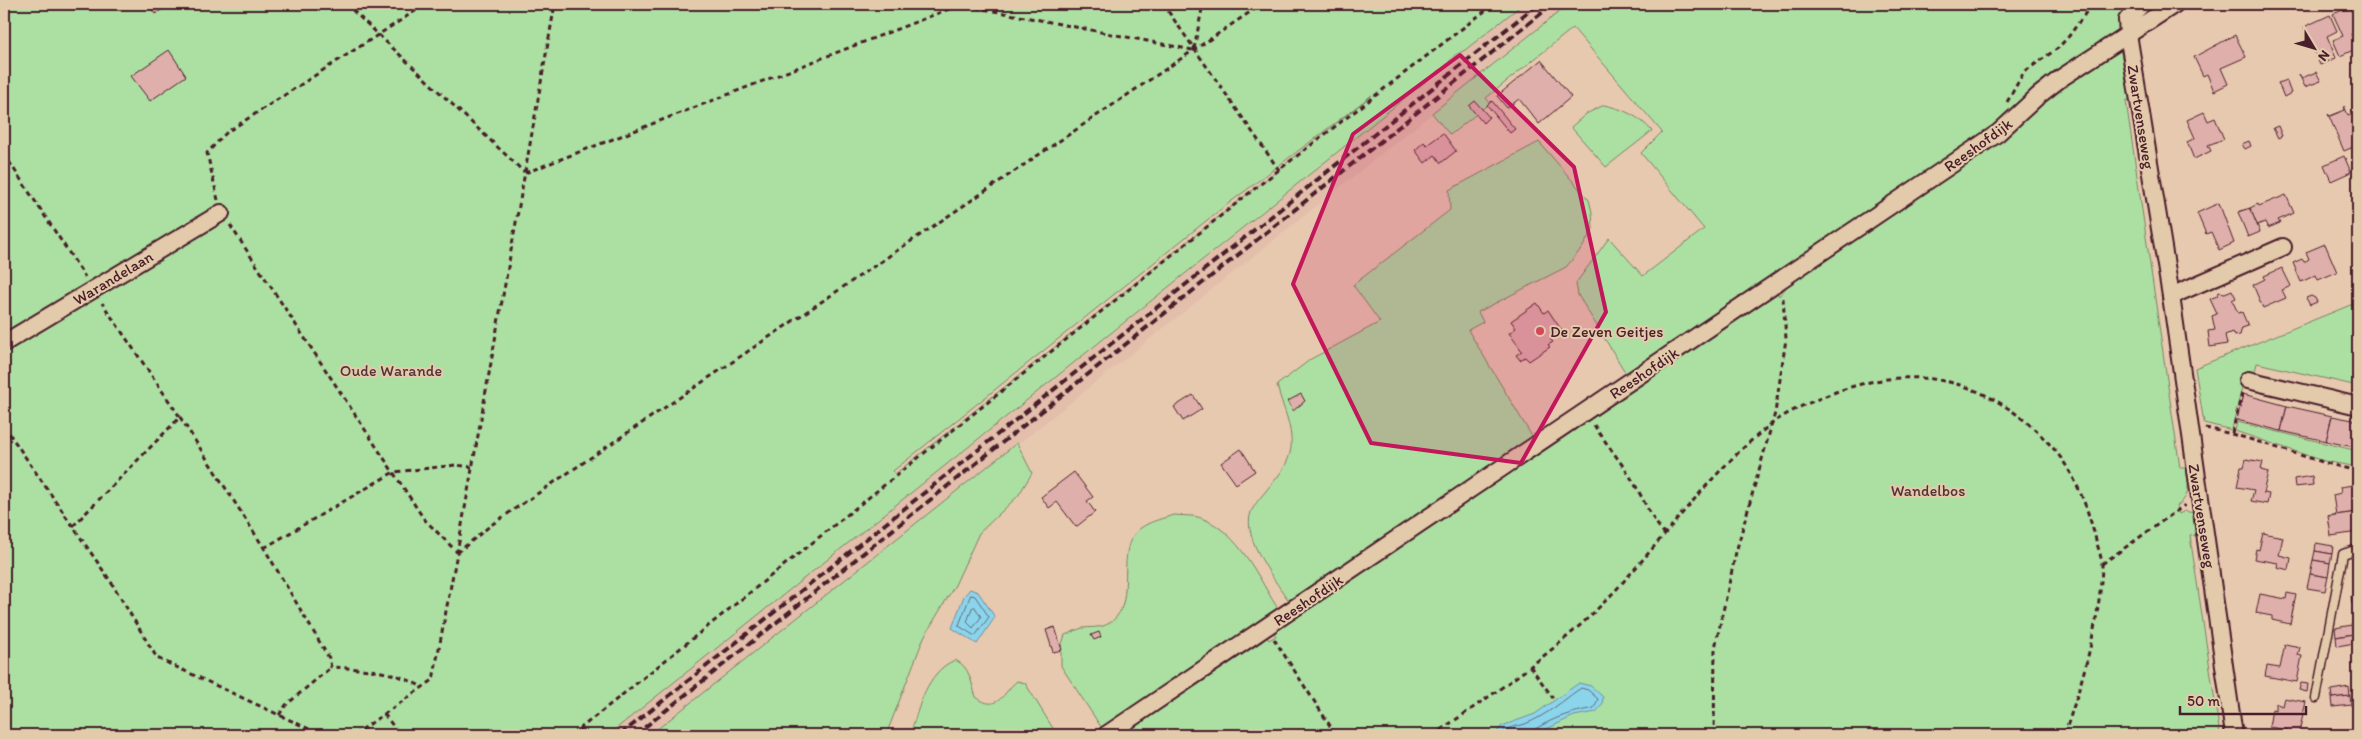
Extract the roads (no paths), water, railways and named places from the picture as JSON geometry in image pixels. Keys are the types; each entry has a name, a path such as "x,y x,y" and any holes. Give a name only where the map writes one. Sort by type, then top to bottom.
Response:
{"street":[{"name":"Zwartvenseweg","path":"2142,4 2127,20 2128,34 2171,296 2234,735"},
{"name":"Reeshofdijk","path":"1106,735 1998,133 2046,90 2175,4"},
{"name":"Warandelaan","path":"4,343 222,213"},
{"path":"2171,296 2283,246"},
{"path":"2248,380 2358,406"}],"lane":[{"path":"2316,698 2343,554 2358,549"}],"water":[{"path":"970,589 978,592 995,617 977,644 952,628 964,596"},
{"path":"1579,683 1591,686 1603,697 1602,705 1596,712 1574,716 1534,735 1497,735 1498,730 1502,726 1535,714"}],"railway":[{"path":"620,735 1538,4"},
{"path":"635,735 1553,4"}],"place":[{"name":"De Zeven Geitjes","path":"1540,331"}],"park label":[{"name":"Oude Warande","path":"391,370"},
{"name":"Wandelbos","path":"1928,490"}]}
